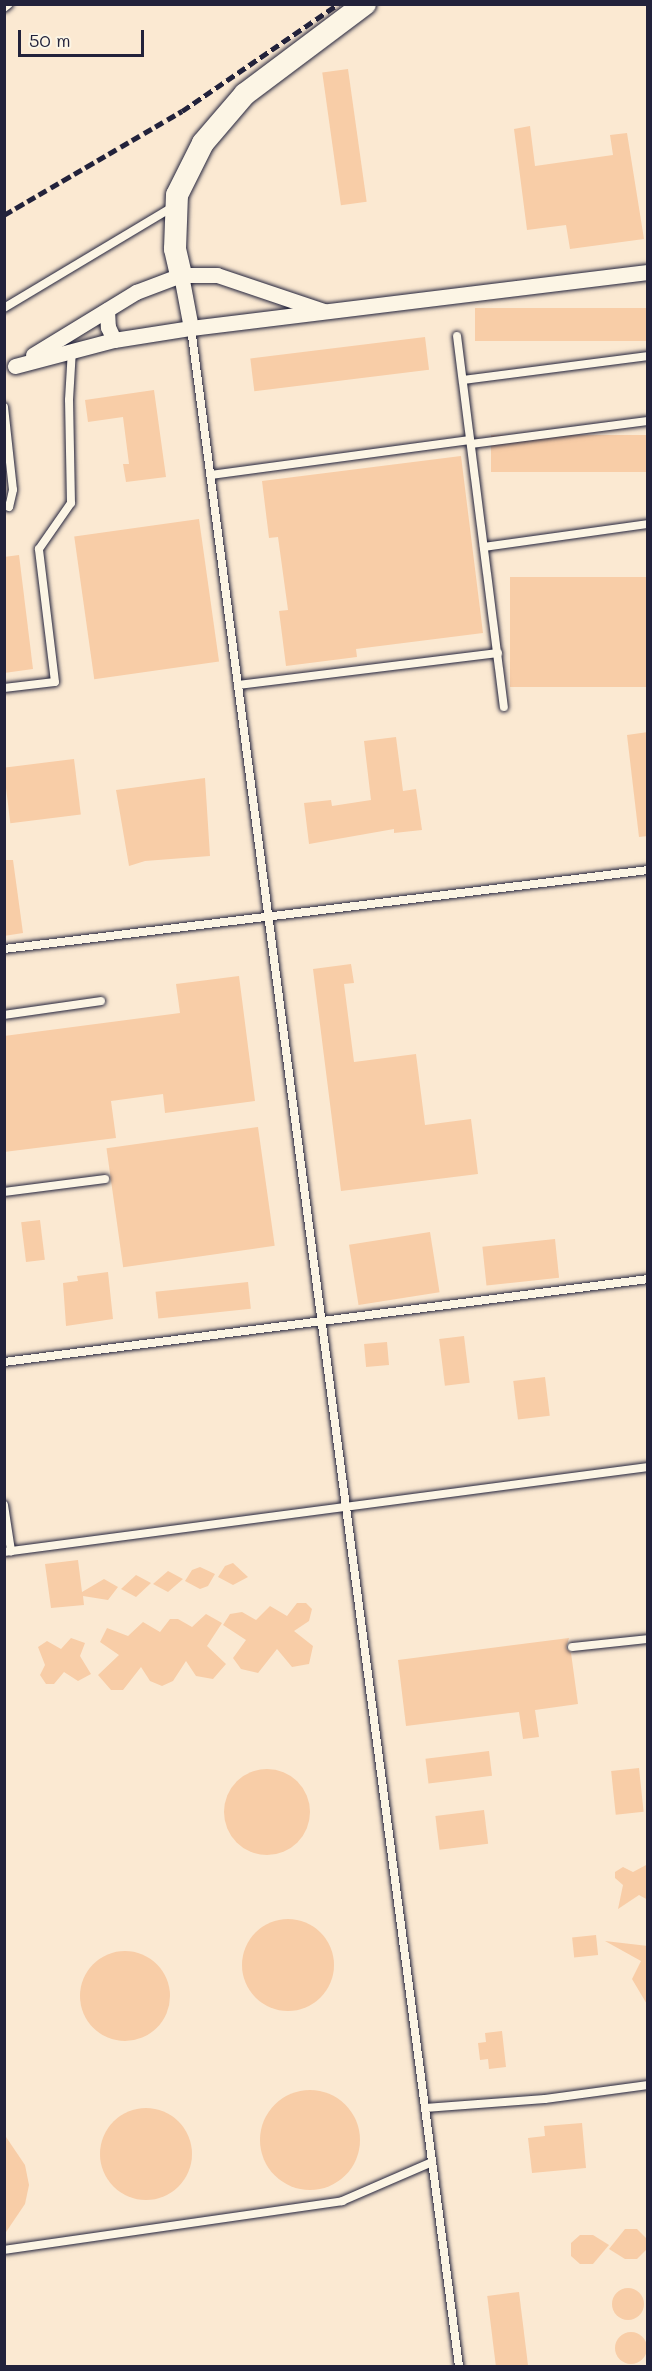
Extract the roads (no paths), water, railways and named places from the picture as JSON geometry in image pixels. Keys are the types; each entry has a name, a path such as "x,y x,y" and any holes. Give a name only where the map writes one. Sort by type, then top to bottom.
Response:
{"main road":[{"path":"181,274 176,249 177,195 203,143 245,94 365,4"}],"street":[{"path":"10,369 114,340 191,328 648,272"},
{"path":"181,274 191,328"},
{"path":"10,369 136,292 181,274 217,274 328,313"},
{"path":"107,310 108,327 114,340"},
{"path":"72,350 80,326"}],"lane":[{"path":"4,8 9,4"},
{"path":"4,308 177,204"},
{"path":"191,328 459,2367"},
{"path":"457,336 504,707"},
{"path":"4,688 55,682 39,549 71,503 69,400 72,350"},
{"path":"463,380 648,356"},
{"path":"4,407 13,490 9,507 4,505"},
{"path":"210,475 648,421"},
{"path":"484,547 648,524"},
{"path":"238,685 498,653"},
{"path":"4,950 648,870"},
{"path":"4,1015 101,1001"},
{"path":"4,1192 105,1179"},
{"path":"4,1362 648,1279"},
{"path":"4,1504 8,1551 648,1467"},
{"path":"572,1647 648,1638"},
{"path":"425,2108 545,2099 648,2085"},
{"path":"4,2250 342,2200 432,2162"}],"railway":[{"path":"4,215 182,111 338,4"}]}
